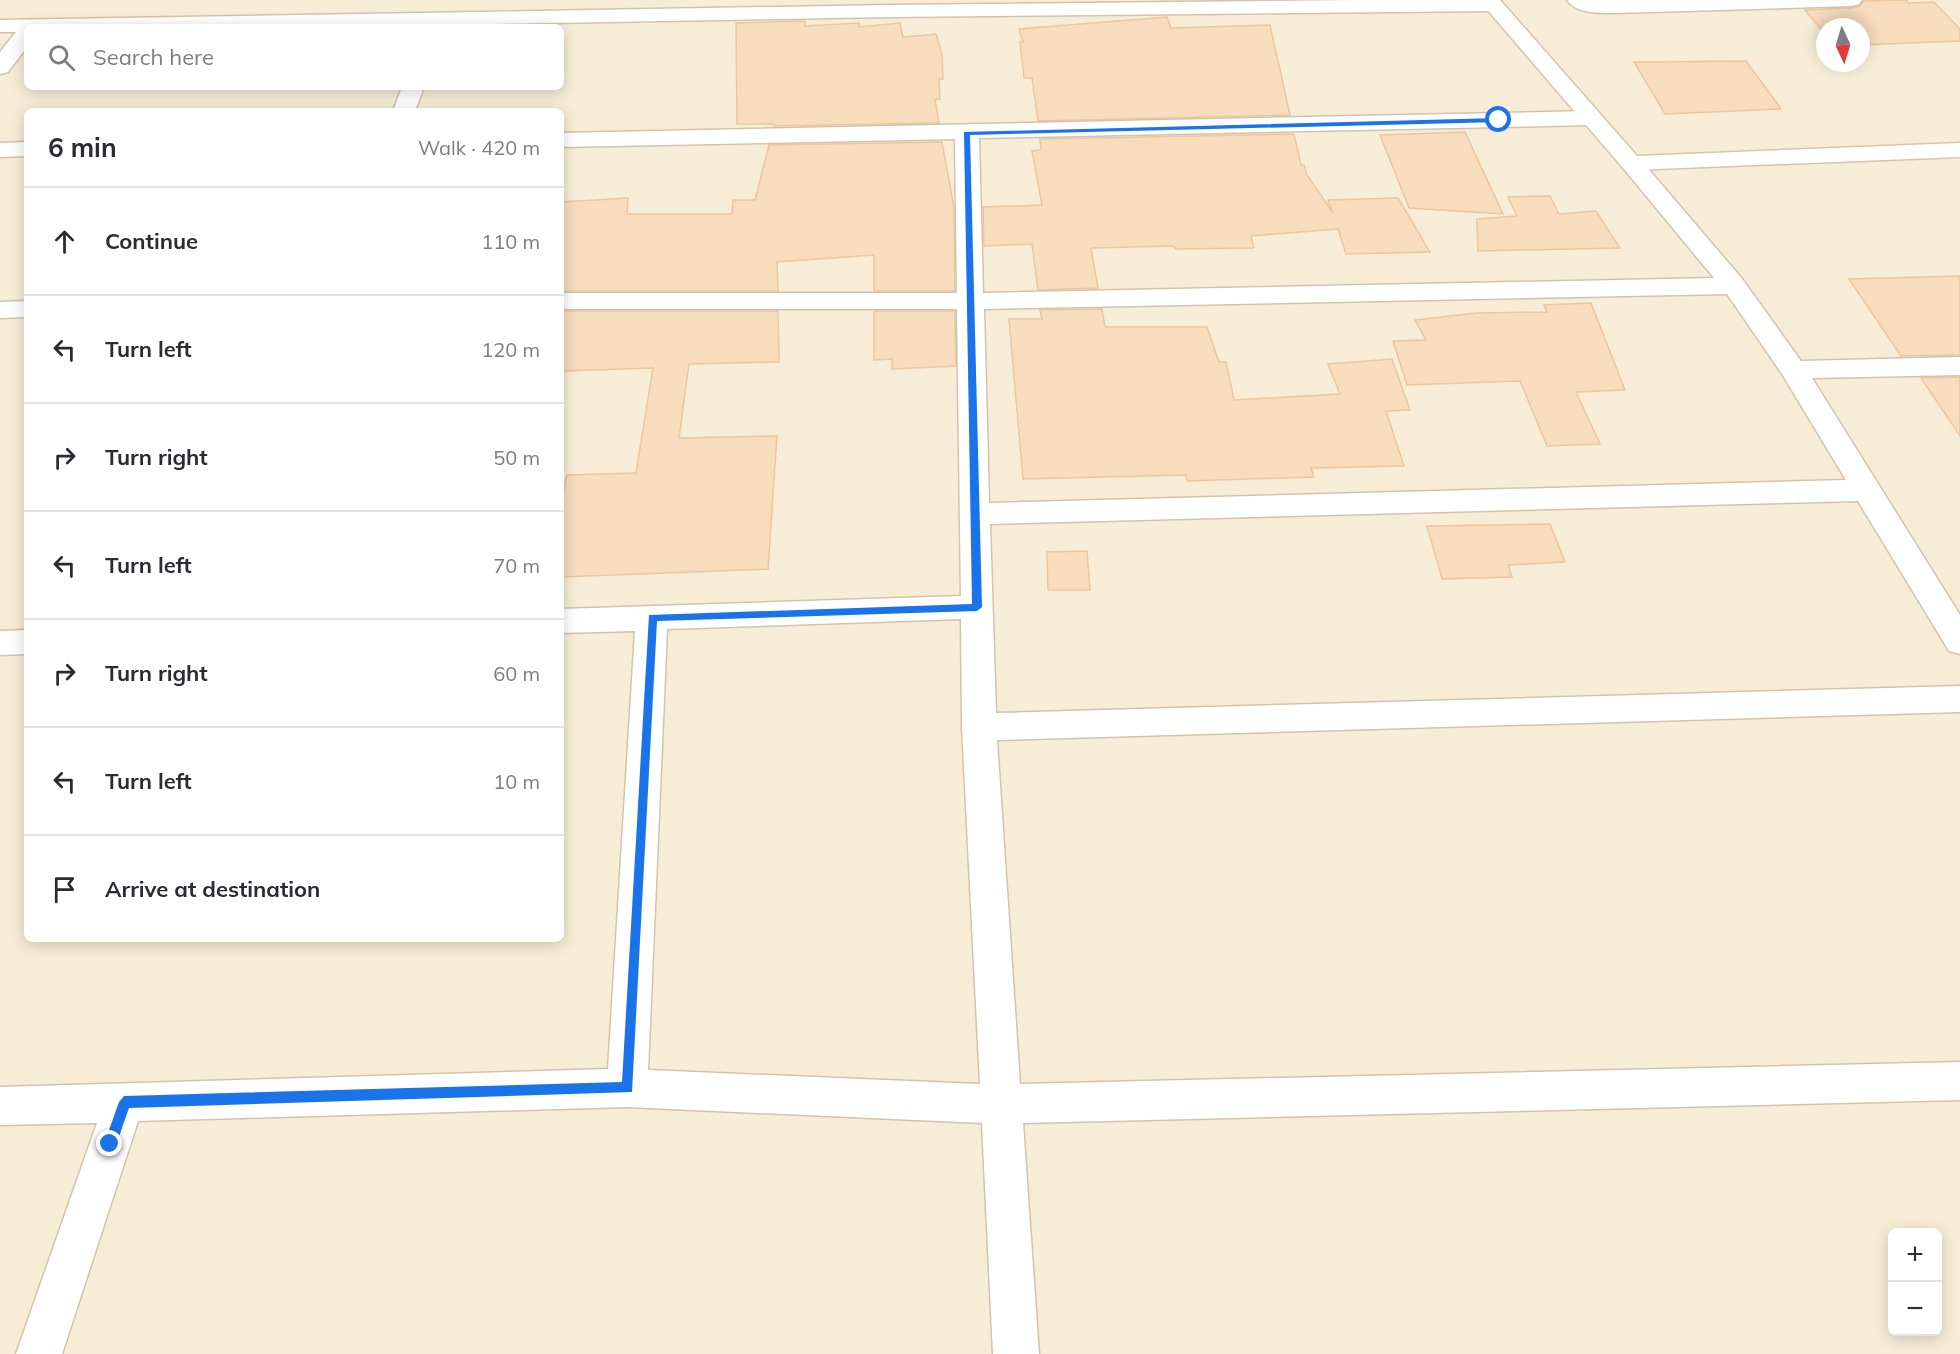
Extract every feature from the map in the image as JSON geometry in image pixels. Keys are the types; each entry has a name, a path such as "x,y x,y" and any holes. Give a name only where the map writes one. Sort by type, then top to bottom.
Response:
{"street":[{"path":"1577,0 1593,6 1616,7 1852,0"},
{"path":"0,26 33,23 890,5 1491,2 1734,286 1793,370 1960,642"},
{"path":"0,67 24,35"},
{"path":"405,108 412,90"},
{"path":"564,140 1591,118"},
{"path":"967,133 979,727 1016,1354"},
{"path":"0,150 24,149"},
{"path":"1631,163 1960,150"},
{"path":"564,301 970,301 1734,286"},
{"path":"0,310 24,309"},
{"path":"1793,370 1960,366"},
{"path":"975,514 1868,490"},
{"path":"564,621 977,607"},
{"path":"627,1088 652,618"},
{"path":"0,643 24,642"},
{"path":"979,727 1960,699"},
{"path":"0,1106 627,1088 1002,1104 1960,1081"},
{"path":"39,1354 124,1102"}],"shaded area":[{"path":"0,0 1960,0 1960,1354 0,1354"}],"building":[{"path":"1864,1 1934,2 1960,29 1960,41 1870,45 1870,18 1816,18 1816,23 1805,10 1852,8 1860,6"},
{"path":"1167,17 1171,28 1270,25 1290,115 1038,121 1032,78 1024,78 1020,42 1023,42 1019,29"},
{"path":"805,21 805,26 859,23 859,27 900,23 903,37 936,34 942,54 943,79 939,79 940,99 935,99 939,123 774,126 774,124 737,124 736,23"},
{"path":"1746,61 1781,109 1665,114 1634,62"},
{"path":"1465,132 1503,214 1409,208 1380,135"},
{"path":"1294,134 1301,165 1304,165 1307,175 1333,213 1328,200 1398,198 1430,252 1346,254 1338,229 1251,236 1254,248 1175,249 1174,246 1091,248 1098,288 1038,290 1032,244 984,246 983,207 1042,205 1032,151 1041,150 1040,139"},
{"path":"942,142 954,208 955,291 874,291 874,255 777,262 778,291 564,291 564,202 628,198 627,214 732,214 733,200 755,200 769,145"},
{"path":"1550,196 1559,214 1596,211 1620,248 1478,251 1477,219 1517,216 1508,197"},
{"path":"1960,276 1960,355 1901,356 1849,279"},
{"path":"1591,303 1625,390 1576,392 1600,444 1547,446 1520,381 1407,385 1393,341 1426,340 1415,320 1476,313 1547,312 1544,305"},
{"path":"1102,309 1105,327 1207,327 1219,362 1226,362 1234,400 1340,394 1328,364 1392,359 1410,410 1386,411 1404,466 1311,468 1314,477 1187,481 1186,475 1023,479 1009,319 1042,319 1040,310"},
{"path":"564,311 778,311 779,362 689,364 679,438 777,436 768,569 564,577 564,490 567,475 636,473 653,368 564,371"},
{"path":"874,311 955,311 956,366 892,369 892,359 874,360"},
{"path":"1960,377 1960,436 1921,378"},
{"path":"1550,524 1565,562 1508,565 1512,577 1442,579 1427,526"},
{"path":"1087,551 1090,590 1048,590 1047,552"}],"route":[{"path":"110,1144 124,1102 627,1088 652,618 977,607 967,133 1499,120"}]}
